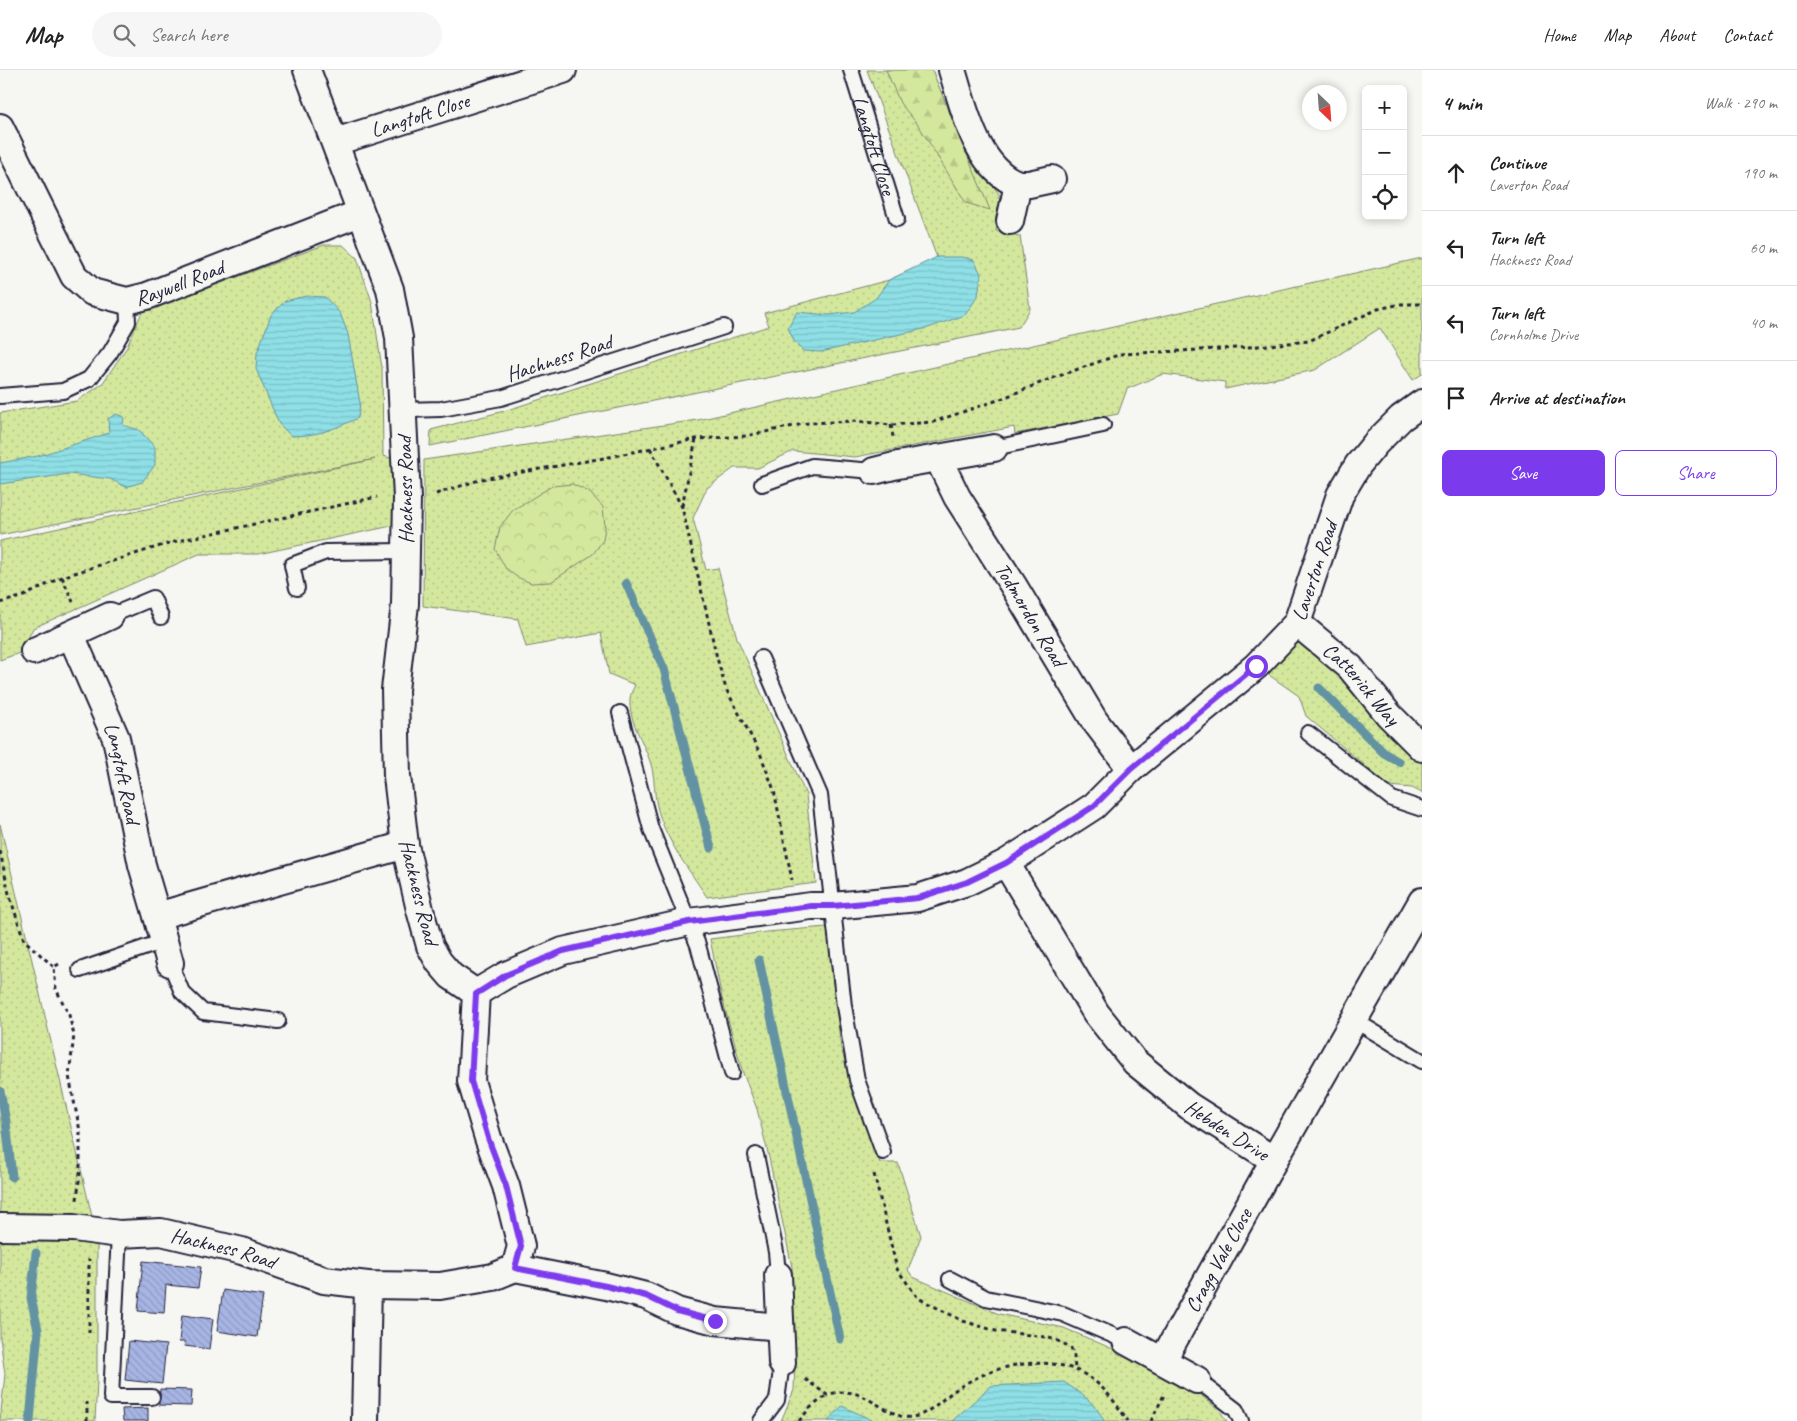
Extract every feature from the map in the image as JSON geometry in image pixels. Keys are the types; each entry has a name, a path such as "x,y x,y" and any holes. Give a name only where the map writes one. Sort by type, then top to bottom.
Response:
{"street":[{"name":"Hackness Road","path":"307,70 390,289 399,338 407,498 406,604 396,690 398,776 405,845 430,946 439,962 451,976 476,994"},
{"name":"Langtoft Close","path":"335,142 563,70"},
{"path":"952,70 968,121 980,149 1003,176 1018,184 1029,184 1052,179"},
{"name":"Raywell Road","path":"0,126 74,276 92,292 126,301 147,296 360,213"},
{"path":"1010,222 1018,184"},
{"name":"Laverton Road","path":"476,994 506,975 563,951 689,922 798,908 918,898 967,882 1006,863 1094,806 1131,769 1256,666 1297,623 1340,495 1358,465 1376,443 1401,418 1422,403"},
{"path":"874,471 994,448"},
{"name":"Todmordon Road","path":"938,458 957,497 1013,585 1094,720 1131,769"},
{"path":"34,651 110,616"},
{"name":"Catterick Way","path":"1297,623 1350,667 1389,715 1422,748"},
{"name":"Langtoft Road","path":"71,634 116,738 142,865 167,952"},
{"path":"157,916 405,845"},
{"name":"Hebden Drive","path":"1006,863 1096,1013 1135,1062 1189,1106 1274,1160 1422,901"},
{"path":"476,994 471,1081 488,1138 506,1186 521,1246 515,1268 646,1296 677,1311 715,1321 780,1327"},
{"name":"Cragg Vale Close","path":"1163,1360 1274,1160"},
{"name":"Hackness Road","path":"0,1227 82,1230 119,1234 161,1232 242,1251 324,1280 368,1285 440,1286 493,1278 515,1268"},
{"path":"778,1274 782,1363"},
{"path":"365,1421 368,1285"},
{"path":"1126,1341 1197,1380"}],"lane":[{"name":"Langtoft Close","path":"851,70 897,219"},
{"path":"0,396 63,391 89,379 110,353 128,322 126,301"},
{"name":"Hachness Road","path":"403,410 441,409 501,398 724,327"},
{"path":"994,448 1103,425"},
{"path":"762,484 812,466 874,471"},
{"path":"297,588 292,565 326,552 406,551"},
{"path":"110,616 153,598 161,616"},
{"path":"761,658 820,795 844,1006 857,1080 883,1152"},
{"path":"620,712 651,829 698,945 732,1073"},
{"path":"1308,733 1392,799 1422,809"},
{"path":"80,970 167,952 182,992 203,1012 278,1021"},
{"path":"1354,1020 1422,1061"},
{"path":"756,1155 776,1252 778,1274"},
{"path":"119,1234 111,1396 152,1397"},
{"path":"950,1279 986,1298 1063,1314 1126,1341"},
{"path":"761,1421 777,1400 782,1363"},
{"path":"1197,1380 1236,1410 1241,1421"}],"path":[{"path":"0,602 24,596 62,577 173,542 380,496 407,498 429,496 482,479 604,458 696,439 746,436 808,423 856,420 891,425 933,422 1121,354 1238,348 1309,340 1378,308 1401,304 1422,304"},
{"path":"682,507 696,439"},
{"path":"650,448 682,507 714,649 726,689 760,753 774,790 798,908"},
{"path":"0,851 9,894 24,940 54,967 56,988 69,1015 74,1035 69,1076 80,1132 82,1230 89,1339"},
{"path":"54,967 62,962"},
{"path":"873,1171 898,1269 918,1298 963,1321 979,1326 996,1331 1046,1337 1061,1342 1071,1348 1074,1356 1075,1370"},
{"path":"782,1363 827,1395"},
{"path":"799,1421 810,1408 827,1395 836,1391 852,1391 904,1417 918,1416 935,1406 971,1379 998,1368 1024,1364 1053,1365 1075,1370 1094,1380 1111,1398 1128,1421"},
{"path":"87,1421 88,1395"}],"green space":[{"path":"867,70 932,70 959,136 999,194 1000,207 996,231 1020,236 1030,309 1019,327 430,446 431,430 504,411 769,326 764,313 889,280 937,258"},
{"path":"886,70 932,70 990,210 966,203 919,126 900,103"},
{"path":"324,245 343,245 357,258 372,302 382,368 383,456 406,462 406,523 258,554 199,554 33,628 22,652 0,660 0,541 375,459 0,535 0,413 77,401 102,384 127,347 142,312"},
{"path":"1422,258 1422,374 1413,380 1380,328 1315,370 1225,389 1225,382 1163,374 1127,389 1118,414 1015,434 1014,427 855,457 793,451 758,468 734,468 707,488 693,518 706,570 718,568 737,638 806,795 816,883 707,897 671,842 661,818 656,801 652,768 630,708 630,696 635,685 609,674 601,633 526,647 518,619 423,606 424,460 698,420"},
{"path":"572,484 589,492 603,507 605,527 603,540 593,554 551,582 531,583 517,577 506,569 495,549 500,527 513,510 552,486"},
{"path":"1297,623 1422,748 1422,793 1412,788 1389,786 1306,716 1299,696 1256,666"},
{"path":"0,824 97,1238 97,1381 95,1421 0,1421 5,1374 0,1338"},
{"path":"827,927 841,1049 880,1163 898,1163 921,1236 908,1270 913,1277 999,1314 1064,1328 1113,1349 1197,1392 1219,1410 1227,1421 781,1421 794,1390 792,1267 757,1109 743,1073 722,998 710,939"}],"water":[{"path":"937,257 962,257 974,260 981,274 978,296 965,315 928,328 821,352 803,351 795,343 788,328 797,312 829,315 854,312 876,298 889,280"},
{"path":"306,296 325,297 340,313 348,334 360,403 358,418 326,431 309,435 291,436 279,424 256,369 257,353 271,315 285,301"},
{"path":"116,414 124,417 123,425 139,430 155,447 155,465 142,482 126,487 110,479 69,474 0,484 0,463 38,456 109,433 108,419"},
{"path":"1064,1382 1082,1394 1097,1409 1104,1421 952,1421 991,1386"},
{"path":"842,1406 872,1420 876,1421 828,1421"}],"building":[{"path":"143,1261 201,1267 198,1288 166,1285 164,1313 138,1311"},
{"path":"223,1290 263,1296 257,1337 217,1331"},
{"path":"182,1315 213,1319 209,1349 184,1346 185,1342 179,1342"},
{"path":"129,1341 166,1345 162,1384 125,1380"},
{"path":"160,1389 192,1390 191,1406 159,1405"},
{"path":"148,1408 148,1421 123,1421 122,1409"}],"waterway":[{"path":"626,583 664,669 711,848"},
{"path":"1319,688 1384,753 1399,762"},
{"path":"759,960 840,1339"},
{"path":"0,1091 6,1121 12,1177"},
{"path":"30,1421 38,1330 31,1298 36,1253"}],"route":[{"path":"715,1321 677,1311 646,1296 515,1268 521,1246 506,1186 488,1138 471,1081 476,994 506,975 563,951 689,922 811,906 833,906 918,898 967,882 1006,863 1094,806 1131,769 1256,666"}]}
